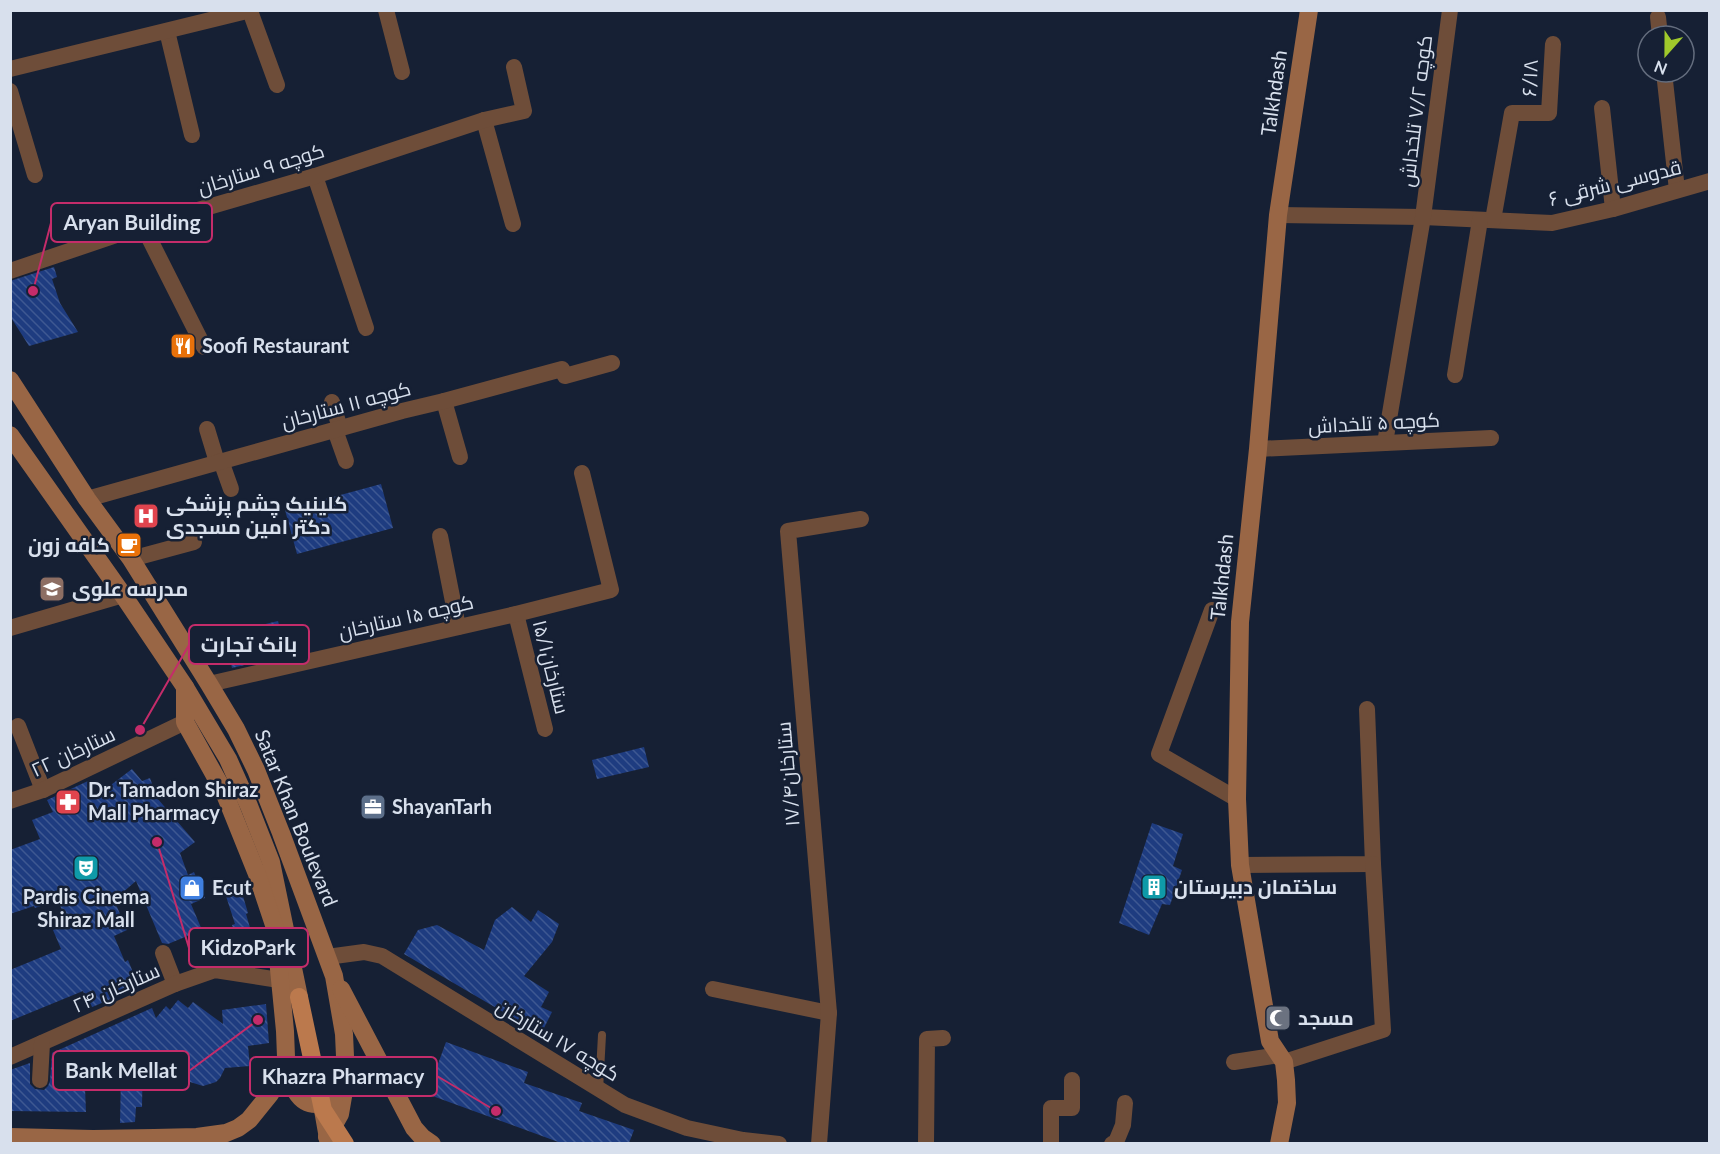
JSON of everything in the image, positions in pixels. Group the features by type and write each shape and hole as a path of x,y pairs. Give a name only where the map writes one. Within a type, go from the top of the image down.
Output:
{"main road":[{"name":"Talkhdash","path":"1279,1143 1287,1103 1282,1059 1270,1041 1240,864 1237,800 1240,622 1258,449 1278,215 1309,10"},
{"name":"Satar Khan Boulevard","path":"10,380 87,499 131,560 236,729 256,770 289,852 334,976"},
{"name":"Satar Khan Boulevard","path":"10,435 185,687 228,759 271,862 323,1110"},
{"path":"10,1137 230,1138 259,1108 281,1076 285,1062 285,1031 275,928 257,874 224,792 185,722 185,687"},
{"path":"323,1143 340,1114 346,1079 344,1034 334,976"},
{"path":"334,976 414,1128 432,1143"},
{"path":"285,1062 295,1090 302,1099 309,1103 325,1104 332,1099 339,1091 344,1070"},
{"path":"323,1110 329,1143"},
{"path":"323,1110 345,1143"}],"street":[{"path":"386,10 402,72"},
{"name":"کوچه ۷/۲ تلخداش","path":"1385,443 1423,217 1450,10"},
{"path":"10,69 250,11 277,85"},
{"path":"1658,17 1659,24"},
{"path":"167,32 192,135"},
{"name":"۶/۱۸","path":"1486,220 1512,113 1549,113 1553,44"},
{"name":"کوچه ۹ ستارخان","path":"10,271 143,226 315,176 484,120 524,111 514,68"},
{"path":"1665,84 1677,190"},
{"path":"10,91 35,175"},
{"path":"1602,108 1613,209"},
{"path":"484,120 513,224"},
{"path":"315,176 366,328"},
{"name":"قدوسی شرقی ۶","path":"1278,215 1423,217 1552,223 1613,209 1710,180"},
{"path":"1455,375 1486,220"},
{"path":"143,226 204,347"},
{"name":"کوچه ۱۱ ستارخان","path":"87,499 562,369 565,376 612,363"},
{"path":"444,401 460,457"},
{"path":"332,402 346,461"},
{"path":"207,429 231,489"},
{"name":"کوچه ۵ تلخداش","path":"1258,449 1491,438"},
{"name":"کوچه ۱۵ ستارخان","path":"210,684 611,590 582,473"},
{"name":"ستارخان۱۷/۴","path":"819,1143 829,1013 788,531 861,519"},
{"path":"440,536 458,627"},
{"path":"131,560 194,542"},
{"path":"10,628 123,595"},
{"path":"1212,610 1159,754 1237,800"},
{"name":"ستارخان۱۵/۱","path":"516,614 545,729"},
{"path":"1234,1062 1282,1059 1383,1030 1367,709"},
{"name":"۲۲ ستارخان","path":"10,801 43,790 185,722"},
{"path":"18,726 43,790"},
{"path":"1240,864 1373,864"},
{"name":"کوچه ۱۷ ستارخان","path":"327,957 364,952 382,956 625,1105 687,1128 743,1140 779,1143"},
{"path":"163,953 175,984"},
{"name":"۲۴ ستارخان","path":"10,1057 175,984 215,970 279,980"},
{"path":"713,989 829,1013"},
{"path":"926,1143 927,1039 943,1038"},
{"path":"40,1080 42,1043"},
{"path":"1051,1143 1051,1108 1072,1108 1072,1080"},
{"path":"1112,1143 1116,1142 1123,1125 1125,1103"}],"lane":[{"path":"599,1090 602,1035"}],"building":[{"path":"54,267 57,277 52,279 60,303 78,332 29,346 10,316 10,281"},
{"path":"381,484 393,528 297,554 285,510"},
{"path":"278,621 287,655 232,668 224,634"},
{"path":"644,747 649,767 597,779 592,760"},
{"path":"132,769 142,781 150,778 157,798 195,842 180,853 188,875 194,872 205,898 191,904 202,930 168,944 162,943 136,881 114,900 127,930 114,936 125,962 128,960 139,987 90,1008 83,991 10,1021 10,970 61,949 53,930 67,924 58,900 10,914 10,850 40,839 32,820 53,812 47,800 88,781 95,797"},
{"name":"ساختمان دبیرستان","path":"1152,823 1183,834 1173,866 1182,870 1170,905 1162,904 1149,935 1119,923"},
{"path":"240,886 259,959 244,963 224,890"},
{"path":"512,907 531,922 538,910 559,924 552,942 524,976 549,992 541,1007 552,1012 541,1034 404,954 418,930 437,925 484,950 495,920"},
{"path":"178,1000 188,1008 193,1002 223,1024 222,1010 266,1004 269,1043 248,1046 250,1066 225,1068 216,1082 203,1086 190,1082 177,1070 173,1076 143,1053 142,1107 136,1107 135,1122 120,1123 121,1074 97,1074 97,1088 85,1088 86,1112 10,1111 10,1070 30,1063 30,1084 35,1089 44,1090 50,1081 52,1053 152,1008 156,1018 166,1006 170,1010"},
{"path":"446,1042 528,1072 524,1083 582,1103 579,1111 634,1130 629,1143 561,1143 427,1094"}],"place":[{"name":"Aryan Building","path":"33,291"},
{"name":"Soofi Restaurant","path":"183,346"},
{"name":"کلینیک چشم پزشکی دکتر امین مسجدی","path":"146,516"},
{"name":"کافه زون","path":"129,545"},
{"name":"مدرسه علوی","path":"52,589"},
{"name":"بانک تجارت","path":"140,730"},
{"name":"Dr. Tamadon Shiraz Mall Pharmacy","path":"68,802"},
{"name":"ShayanTarh","path":"373,807"},
{"name":"KidzoPark","path":"157,842"},
{"name":"Pardis Cinema Shiraz Mall","path":"86,868"},
{"name":"ساختمان دبیرستان","path":"1154,887"},
{"name":"Ecut","path":"192,888"},
{"name":"مسجد","path":"1278,1018"},
{"name":"Bank Mellat","path":"258,1020"},
{"name":"Khazra Pharmacy","path":"496,1111"}]}
